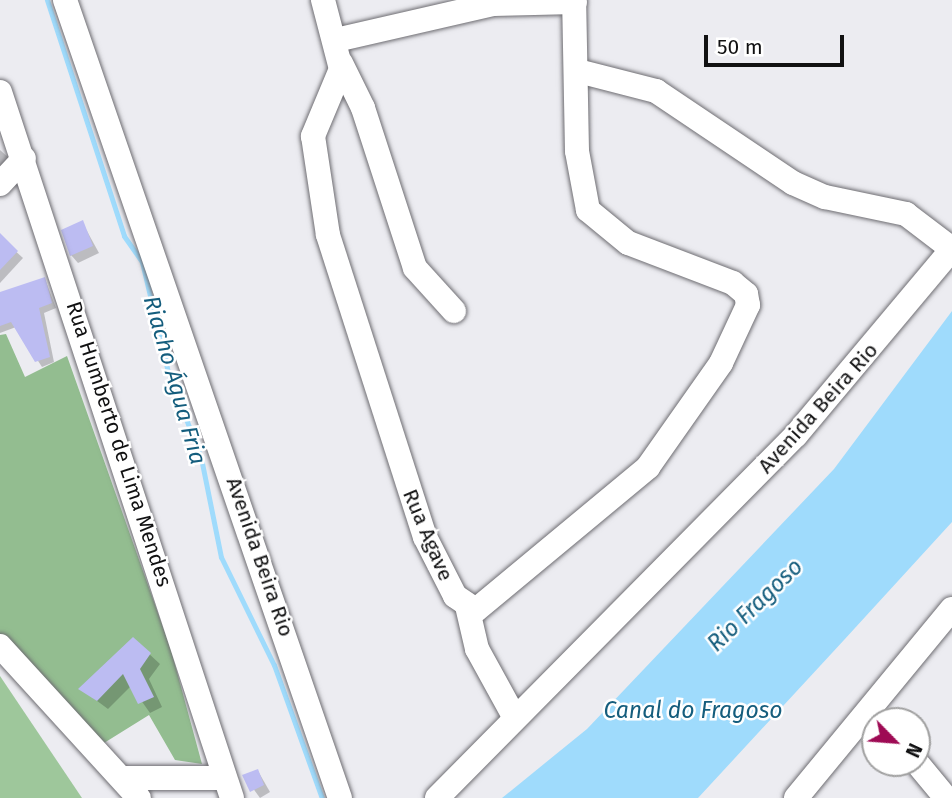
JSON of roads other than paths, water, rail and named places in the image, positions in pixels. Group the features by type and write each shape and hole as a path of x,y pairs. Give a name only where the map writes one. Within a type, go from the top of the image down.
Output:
{"street":[{"name":"Avenida Beira Rio","path":"65,0 340,798"},
{"name":"Rua Agave","path":"323,0 337,49 339,84 312,145 328,235 425,537 467,606 477,649 515,719"},
{"path":"454,311 415,268 363,108 337,49 493,4 575,1 579,179 588,210 628,243 711,273 744,290 746,313 721,363 661,452 491,603 467,606"},
{"path":"578,71 656,91 793,183 825,197 906,214 952,249"},
{"name":"Rua Humberto de Lima Mendes","path":"0,92 24,158 227,788"},
{"path":"0,184 24,158"},
{"name":"Avenida Beira Rio","path":"437,798 796,435 952,249"},
{"path":"881,707 952,608"},
{"path":"0,646 124,778 139,798"},
{"path":"796,798 861,730"},
{"path":"929,777 946,798"},
{"path":"124,778 227,788"}],"water":[{"name":"Canal do Fragoso","path":"952,311 952,522 844,640 698,798 502,798 587,729 834,469"}],"waterway":[{"name":"Riacho Água Fria","path":"47,0 124,236 142,262 168,372 201,458 221,557 274,665 322,798"}],"water label":[{"name":"Rio Fragoso","path":"755,605"}]}
